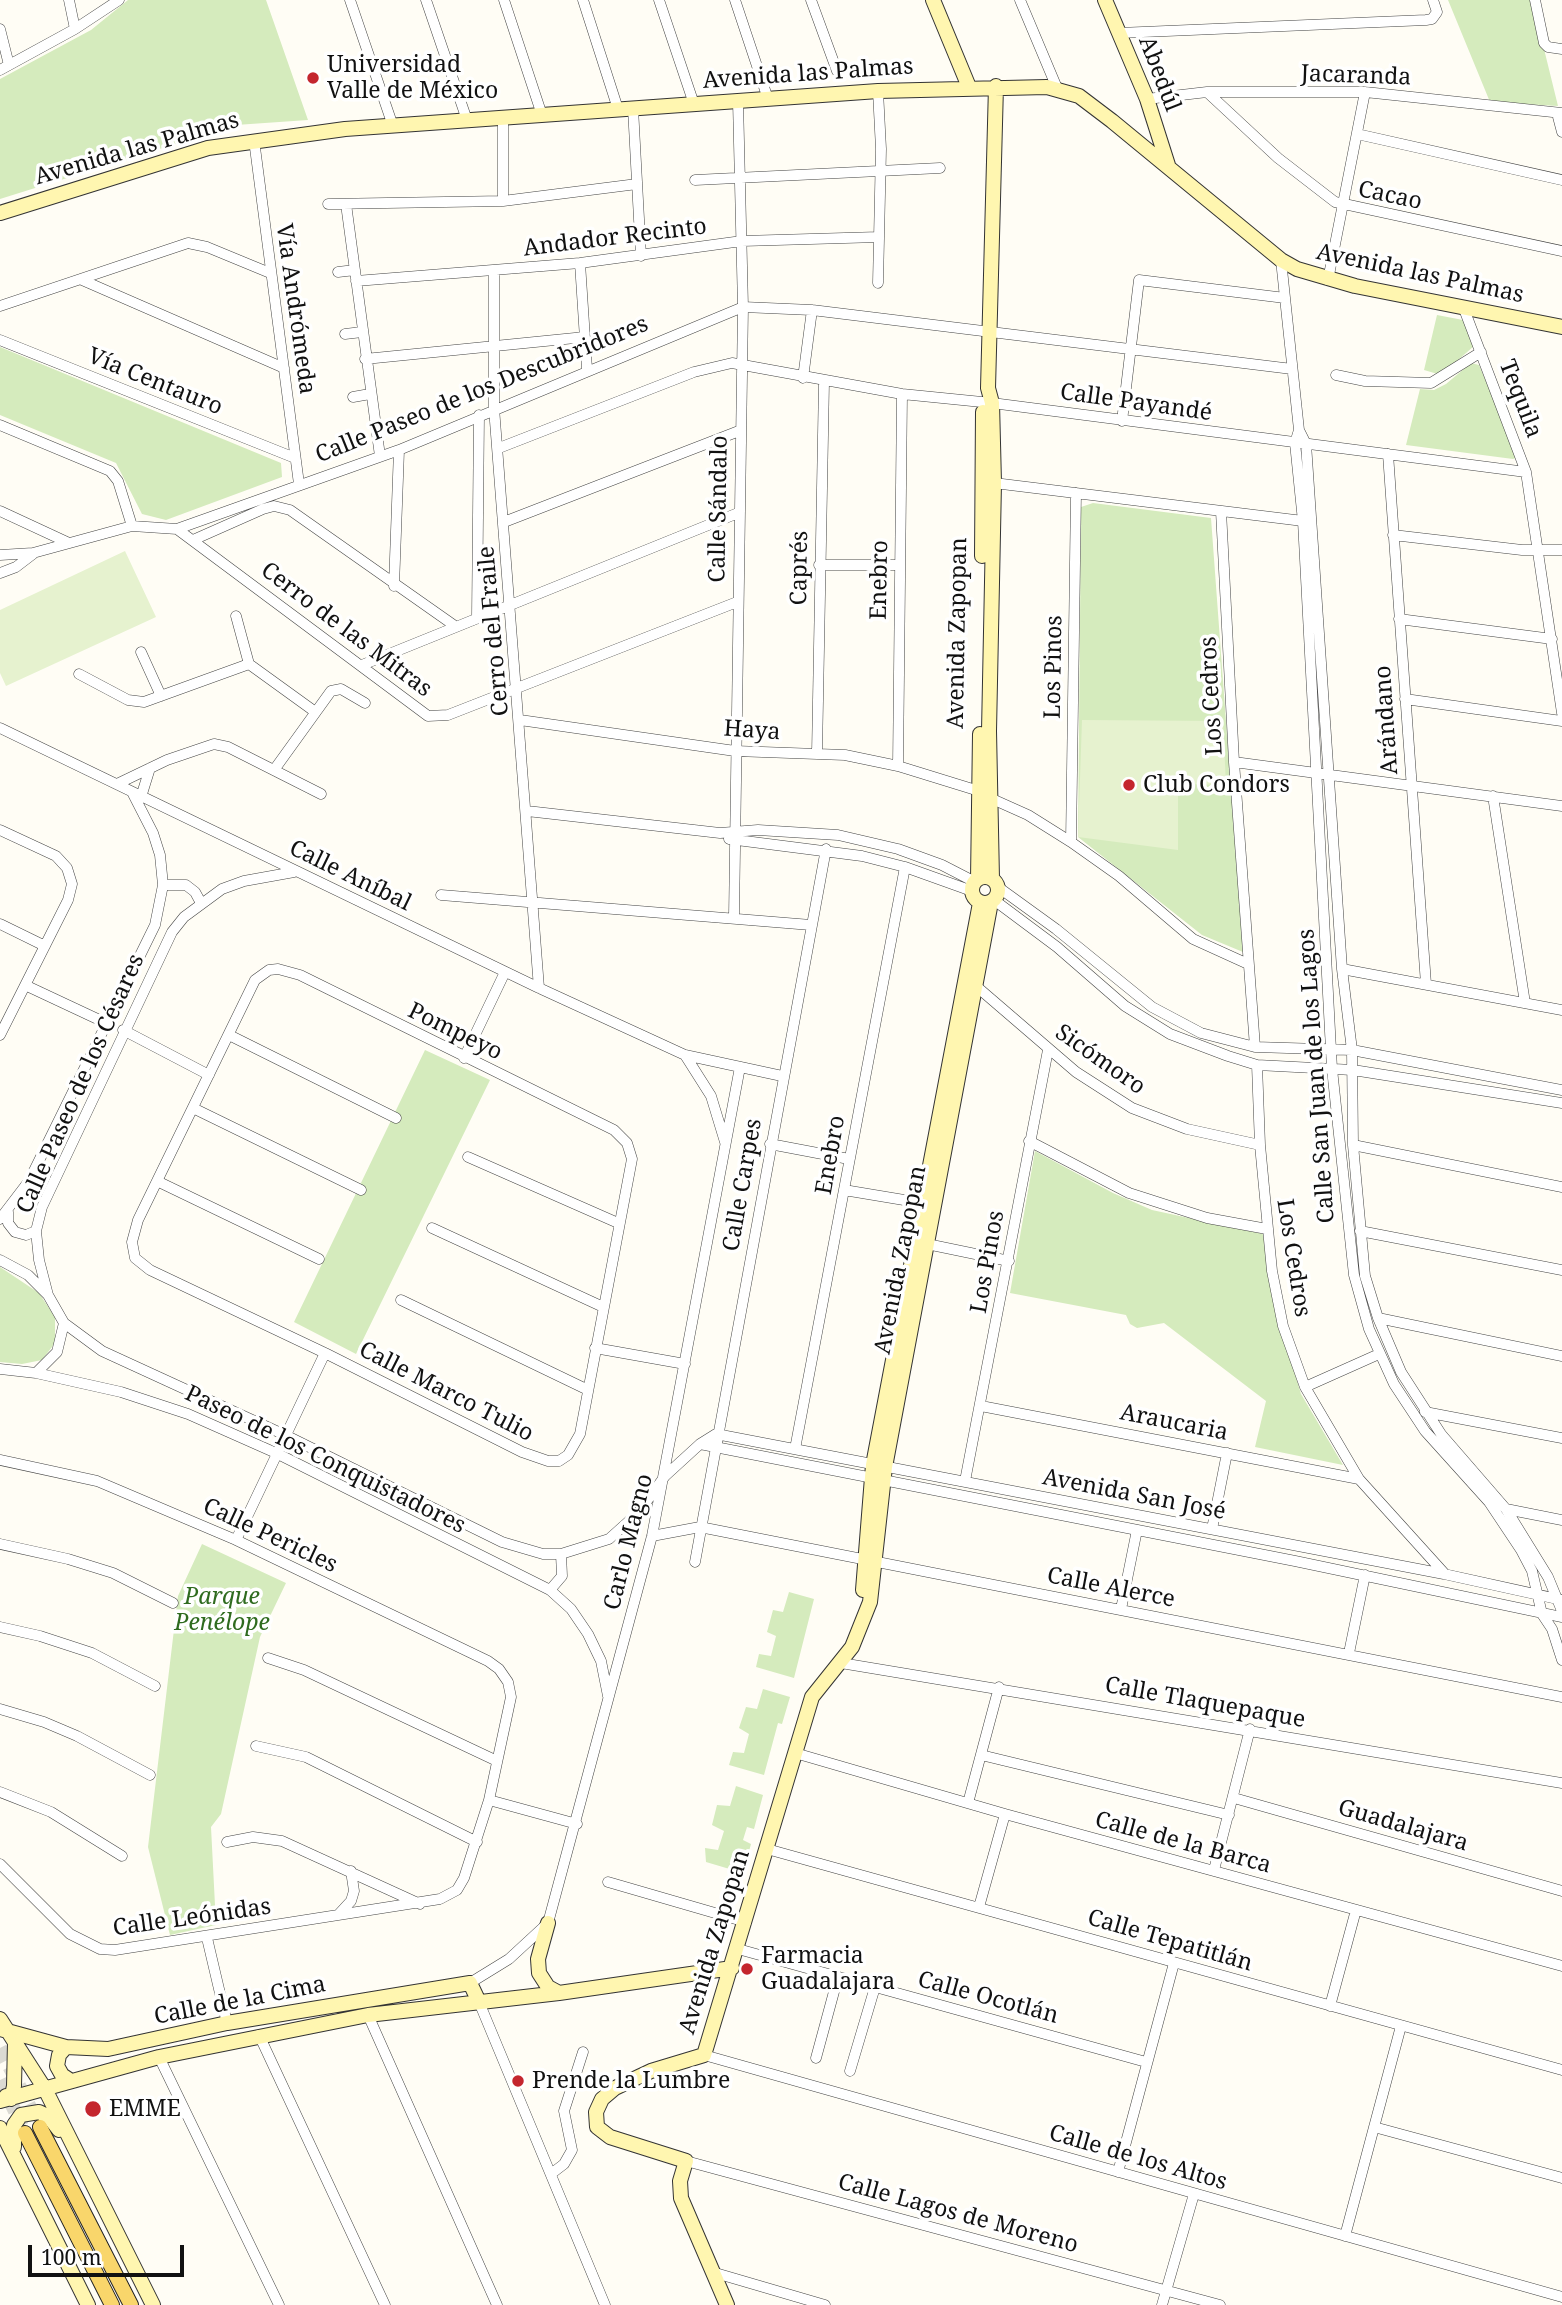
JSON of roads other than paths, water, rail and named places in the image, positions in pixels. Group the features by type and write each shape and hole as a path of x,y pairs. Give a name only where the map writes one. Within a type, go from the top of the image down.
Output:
{"main road":[{"path":"40,2127 131,2305"},
{"path":"25,2133 112,2305"}],"street":[{"path":"69,0 75,29"},
{"path":"0,29 5,68 75,29 119,0"},
{"path":"350,0 393,126"},
{"path":"426,0 467,120"},
{"path":"504,0 542,115"},
{"path":"583,0 618,109"},
{"path":"659,0 694,104"},
{"path":"735,0 768,99"},
{"path":"811,0 836,71"},
{"path":"933,0 969,87"},
{"path":"1020,0 1057,88"},
{"name":"Abedúl","path":"1105,0 1147,99 1168,165"},
{"path":"1119,33 1426,20 1435,16 1433,0"},
{"path":"1535,0 1548,47 1562,49"},
{"name":"Avenida las Palmas","path":"0,213 208,148 254,140 467,120 878,91 996,86 1057,88 1079,96 1168,165 1281,260 1306,273 1464,309 1562,327"},
{"name":"Avenida Zapopan","path":"878,1473 927,1244 976,986 985,890 988,398 996,86"},
{"path":"878,91 878,283"},
{"name":"Jacaranda","path":"1147,99 1207,92 1365,92 1560,113"},
{"name":"Cacao","path":"1207,92 1278,158 1343,205 1562,251"},
{"path":"1328,279 1365,92"},
{"name":"Calle Sándalo","path":"734,917 739,431 743,307 738,101"},
{"path":"634,108 641,256"},
{"path":"1560,113 1562,132"},
{"path":"503,118 503,201"},
{"path":"1357,134 1562,180"},
{"name":"Vía Andrómeda","path":"254,140 299,484"},
{"path":"695,180 940,168"},
{"path":"328,204 503,201 638,184"},
{"path":"346,204 380,456"},
{"name":"Andador Recinto","path":"338,272 355,276 494,271 641,256 741,241 879,237"},
{"path":"0,306 188,243 207,247 270,273"},
{"name":"Calle San Juan de los Lagos","path":"1281,260 1301,444 1322,773 1332,1069 1354,1275 1379,1354 1409,1409 1502,1519 1532,1571 1542,1614 1552,1629 1562,1660"},
{"path":"580,263 587,369"},
{"name":"Cerro del Fraile","path":"494,271 494,408 539,988"},
{"path":"1122,421 1139,279 1285,298"},
{"path":"82,280 284,368"},
{"path":"743,307 812,310 1292,369"},
{"name":"Calle Paseo de los Descubridores","path":"0,555 33,553 131,526 177,529 399,450 587,369 743,307"},
{"name":"Tequila","path":"1464,309 1526,472 1562,713"},
{"path":"803,378 812,310"},
{"path":"345,334 362,332"},
{"path":"365,359 492,344 585,337"},
{"name":"Vía Centauro","path":"0,340 295,458"},
{"path":"1336,375 1365,381 1424,384 1439,381 1481,352"},
{"name":"Calle Payandé","path":"499,449 718,364 741,365 902,394 988,398 1122,421 1526,472"},
{"name":"Caprés","path":"817,754 824,382"},
{"path":"353,397 370,394"},
{"name":"Enebro","path":"898,766 902,394"},
{"name":"Avenida Zapopan","path":"984,795 993,483 988,398"},
{"path":"477,618 479,415"},
{"path":"0,425 110,471 118,481 131,526"},
{"path":"504,522 739,431"},
{"name":"Calle San Juan de los Lagos","path":"1301,444 1303,521 1322,773 1352,1049 1353,1145 1365,1276 1378,1318 1401,1372 1425,1412 1506,1508 1532,1547 1560,1599 1562,1611"},
{"path":"394,586 399,450"},
{"name":"Arándano","path":"1388,454 1426,984"},
{"path":"993,483 1303,521"},
{"name":"Los Pinos","path":"1071,842 1076,493"},
{"path":"193,540 263,509 274,506 290,510 454,626"},
{"path":"0,511 69,543"},
{"name":"Los Cedros","path":"1222,511 1234,762 1255,1047"},
{"path":"362,665 738,513"},
{"name":"Cerro de las Mitras","path":"177,529 428,716 447,715 737,602"},
{"path":"1393,536 1538,551 1562,550"},
{"name":"Calle Paseo de los Descubridores","path":"0,573 16,567 33,553"},
{"path":"819,565 900,565"},
{"path":"236,616 249,664 314,711"},
{"path":"1399,619 1552,639"},
{"path":"141,652 161,696"},
{"path":"79,674 134,701 161,696 249,664"},
{"path":"274,770 314,711 336,688 365,703"},
{"path":"1405,699 1562,721"},
{"name":"Haya","path":"520,720 735,751 817,754 898,766 984,795 1028,815 1119,876 1193,939 1248,964"},
{"name":"Calle Aníbal","path":"0,728 295,872 685,1055 782,1076"},
{"path":"117,784 150,768 214,744 228,747 321,794"},
{"path":"1234,762 1562,806"},
{"path":"136,794 150,768"},
{"name":"Calle Paseo de los Césares","path":"4,1216 29,1181 155,925 163,885 153,833 136,794"},
{"path":"1493,796 1525,1003"},
{"path":"527,811 720,833 735,830 854,838 942,865 1056,929 1152,1007 1201,1033 1255,1047 1352,1049 1562,1090"},
{"path":"0,830 56,856 67,868 71,892 27,986 4,1016 0,1035"},
{"path":"720,833 735,842 826,849 905,867 985,890 1146,1020 1200,1046 1257,1065 1353,1070 1562,1103"},
{"name":"Calle Carpes","path":"695,1562 716,1434 826,849"},
{"name":"Enebro","path":"795,1449 905,867"},
{"name":"Calle Paseo de los Césares","path":"48,1295 39,1260 36,1231 42,1207 123,1030 172,932 201,903 222,889 244,881 295,872"},
{"path":"163,885 186,885 201,903"},
{"name":"Avenida Zapopan","path":"686,2161 610,2137 597,2127 596,2112 601,2099 615,2088 650,2071 704,2055 812,1697 841,1663 862,1627 870,1602 870,1561 878,1473 922,1203 985,890"},
{"path":"442,895 532,900 811,925"},
{"path":"0,924 46,946"},
{"path":"1342,969 1562,1010"},
{"name":"Pompeyo","path":"229,1035 255,980 269,970 288,971 622,1136"},
{"path":"464,1058 505,972"},
{"path":"27,986 106,1023"},
{"name":"Sicómoro","path":"976,986 1048,1050 1102,1091 1132,1108 1187,1129 1259,1145"},
{"path":"123,1030 209,1076"},
{"path":"319,1259 159,1182 229,1035 396,1118"},
{"name":"Los Pinos","path":"965,1482 1048,1050"},
{"path":"685,1055 719,1114 726,1150"},
{"name":"Los Cedros","path":"1257,1065 1259,1145 1266,1229 1276,1298 1305,1387 1359,1479 1444,1574"},
{"name":"Carlo Magno","path":"548,1923 577,1824 652,1536 740,1067"},
{"path":"195,1109 361,1190"},
{"name":"Calle Marco Tulio","path":"159,1182 134,1231 131,1251 138,1262 522,1452 548,1461 559,1461 575,1448 580,1434 601,1306 632,1159 622,1136"},
{"path":"1030,1141 1129,1193 1207,1218 1266,1229"},
{"path":"770,1143 849,1159"},
{"path":"1353,1145 1562,1187"},
{"path":"468,1157 618,1223"},
{"path":"844,1190 922,1203"},
{"path":"4,1216 15,1232 26,1235 36,1231"},
{"path":"432,1228 601,1306"},
{"path":"1360,1231 1562,1270"},
{"path":"927,1244 1009,1261"},
{"name":"Paseo de los Conquistadores","path":"0,1260 28,1275 48,1295 64,1323 102,1351 285,1435 502,1542 543,1553 561,1554 609,1539 638,1513 665,1476"},
{"path":"401,1300 586,1389"},
{"path":"1378,1318 1562,1356"},
{"path":"36,1373 57,1352 64,1323"},
{"path":"595,1348 685,1364"},
{"path":"236,1540 325,1353"},
{"path":"1305,1387 1379,1354"},
{"name":"Paseo de los Conquistadores","path":"0,1369 36,1373 158,1402 276,1453 550,1590 571,1609 589,1634 601,1661 609,1699"},
{"name":"Araucaria","path":"981,1406 1359,1479"},
{"path":"1425,1412 1562,1438"},
{"path":"665,1476 700,1444 716,1434"},
{"name":"Avenida San José","path":"716,1434 795,1449 878,1473 1137,1530 1562,1617"},
{"name":"Avenida San José","path":"700,1444 878,1473 965,1482 1444,1574 1560,1599"},
{"path":"1212,1529 1227,1453"},
{"name":"Calle Pericles","path":"0,1460 97,1481 236,1540 488,1661 499,1669 508,1682"},
{"path":"1506,1508 1562,1520"},
{"name":"Calle Alerce","path":"652,1536 700,1527 1562,1697"},
{"path":"1121,1609 1137,1530"},
{"path":"0,1544 58,1556 113,1573 173,1603"},
{"path":"1295,1561 1297,1546"},
{"path":"550,1590 562,1576 561,1554"},
{"path":"1349,1653 1365,1575"},
{"path":"0,1627 40,1636 92,1653 155,1686"},
{"path":"268,1658 304,1671 497,1761"},
{"name":"Calle Tlaquepaque","path":"841,1663 999,1687 1562,1783"},
{"name":"Calle Leónidas","path":"0,1864 70,1934 100,1949 122,1950 339,1914 421,1904 457,1890 477,1842 511,1710 508,1682"},
{"path":"968,1803 999,1687"},
{"path":"0,1709 44,1722 77,1736 150,1775"},
{"path":"1214,1870 1250,1730"},
{"path":"256,1746 306,1757 477,1842"},
{"name":"Calle de la Barca","path":"795,1753 1005,1814 1562,1966"},
{"path":"981,1755 1229,1815"},
{"path":"0,1792 51,1812 121,1856"},
{"name":"Guadalajara","path":"1234,1798 1562,1891"},
{"path":"489,1800 577,1824"},
{"path":"979,1907 1005,1814"},
{"path":"227,1842 268,1837 351,1871 421,1904"},
{"name":"Calle Tepatitlán","path":"768,1849 1562,2070"},
{"path":"339,1914 351,1901 354,1891 351,1871"},
{"path":"608,1882 746,1922"},
{"path":"1331,2006 1356,1910"},
{"path":"548,1923 509,1959 470,1983 605,2305"},
{"path":"548,1923 538,1959 539,1973 548,1987 559,1993"},
{"path":"207,1938 227,2023"},
{"name":"Calle Ocotlán","path":"738,1949 1146,2062"},
{"path":"1118,2172 1174,1963"},
{"name":"Calle de la Cima","path":"4,2098 45,2090 159,2057 368,2015 559,1993 732,1968"},
{"path":"816,2059 838,1977"},
{"name":"Calle de la Cima","path":"6,2029 66,2047 119,2047 227,2023 470,1983"},
{"path":"850,2071 875,1987"},
{"path":"368,2015 496,2305"},
{"path":"1345,2236 1401,2026"},
{"path":"6,2029 45,2090 153,2305"},
{"path":"4,2098 16,2069 6,2029"},
{"path":"259,2035 385,2305"},
{"path":"66,2047 59,2055 57,2066 62,2075 71,2081"},
{"path":"551,2174 564,2164 572,2150 564,2111 583,2052"},
{"name":"Calle de los Altos","path":"704,2055 1562,2297"},
{"path":"159,2057 279,2305"},
{"path":"25,2179 12,2136 13,2125 21,2115 39,2112 49,2117 81,2160"},
{"path":"1374,2127 1562,2178"},
{"path":"0,2128 88,2305"},
{"path":"686,2161 680,2181 681,2198 727,2305"},
{"name":"Calle Lagos de Moreno","path":"686,2161 1220,2305"},
{"path":"1162,2305 1194,2194"},
{"path":"712,2272 825,2305"}],"tunnel":[{"path":"0,2048 40,2127"},
{"path":"0,2080 22,2126"}],"place":[{"name":"Universidad Valle de México","path":"313,78"},
{"name":"Club Condors","path":"1129,785"},
{"name":"Farmacia Guadalajara","path":"747,1969"},
{"name":"Prende la Lumbre","path":"518,2081"},
{"name":"EMME","path":"93,2109"}],"park label":[{"name":"Parque Penélope","path":"222,1610"}]}
